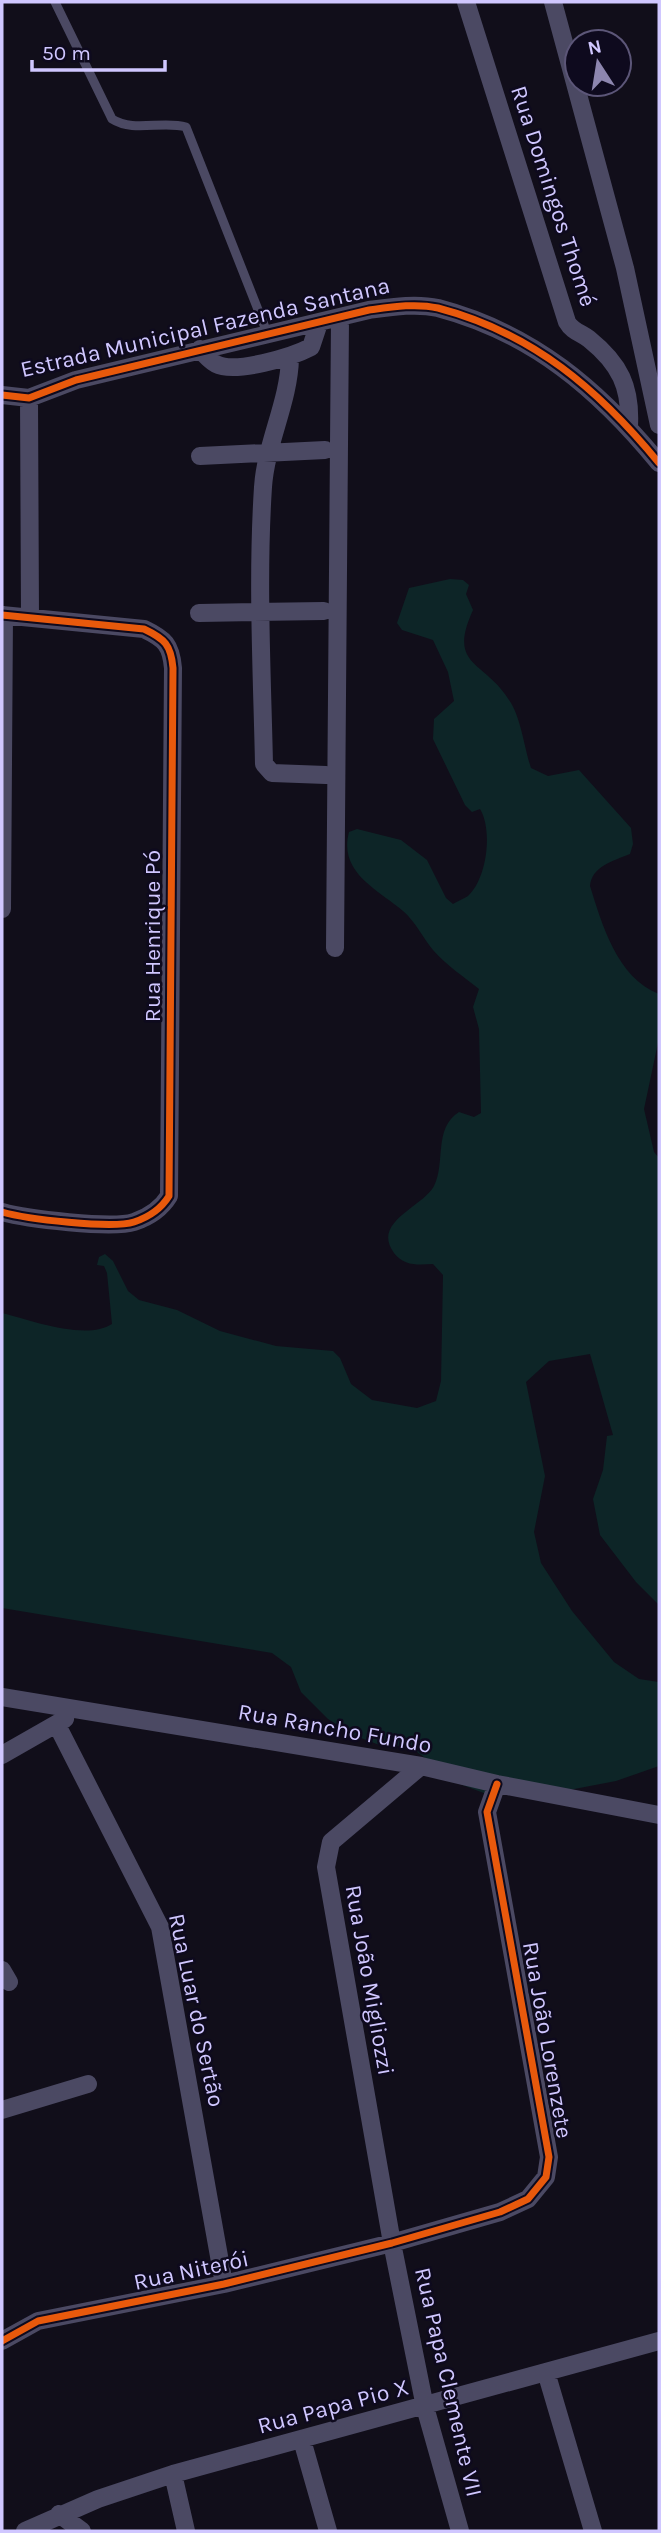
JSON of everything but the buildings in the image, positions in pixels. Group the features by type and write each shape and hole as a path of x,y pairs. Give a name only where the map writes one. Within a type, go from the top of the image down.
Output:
{"street":[{"name":"Rua Domingos Thomé","path":"467,2 567,322 606,355 620,373 630,400 629,426"},
{"path":"553,2 625,268 659,425"},
{"name":"Estrada Municipal Fazenda Santana","path":"2,396 29,398 76,380 369,310 404,306 437,308 495,329 575,375 629,426 659,463"},
{"path":"335,948 340,319"},
{"path":"200,349 215,364 227,367 290,358 311,347 319,323"},
{"path":"290,358 290,374 267,451 261,613 264,764 272,773 326,775"},
{"path":"2,909 3,615 30,617 29,398"},
{"path":"200,456 325,450"},
{"path":"199,613 324,611"},
{"name":"Rua Henrique Pó","path":"2,1212 31,1220 131,1223 163,1206 169,1196 170,1185 171,648 164,638 144,629 30,617"},
{"name":"Rua Rancho Fundo","path":"2,1697 421,1766 497,1784 659,1815"},
{"path":"2,1755 57,1725 78,1710"},
{"name":"Rua Luar do Sertão","path":"57,1725 160,1927 224,2284"},
{"name":"Rua João Migliozzi","path":"392,2243 326,1867 331,1842 421,1766"},
{"name":"Rua João Lorenzete","path":"392,2243 500,2211 528,2199 546,2177 549,2157 487,1812 497,1784"},
{"path":"2,2110 88,2084"},
{"name":"Rua Niterói","path":"2,2341 38,2321 224,2284 392,2243"},
{"name":"Rua Papa Clemente VII","path":"392,2243 425,2407 460,2531"},
{"name":"Rua Papa Pio X","path":"25,2531 59,2514 173,2474 659,2342"},
{"path":"546,2372 593,2531"},
{"path":"302,2440 328,2531"},
{"path":"173,2474 186,2531"},
{"path":"52,2531 59,2514 82,2531"}],"lane":[{"path":"55,2 113,119 123,126 176,124 186,127 268,335"}],"green space":[{"path":"450,579 463,580 469,585 466,594 473,610 466,629 466,653 499,687 513,707 531,768 548,776 579,770 631,828 633,844 630,854 599,869 590,886 606,933 622,963 632,976 659,994 659,1038 644,1109 654,1152 659,1158 659,1605 636,1582 600,1535 593,1499 603,1470 607,1436 613,1435 590,1354 549,1361 526,1382 545,1476 534,1532 541,1563 572,1611 614,1662 639,1679 659,1682 659,1766 616,1781 543,1795 489,1795 460,1784 409,1746 382,1746 353,1735 328,1719 301,1692 291,1667 272,1653 2,1608 2,1313 73,1330 101,1329 112,1324 107,1273 104,1266 97,1265 99,1257 105,1254 113,1261 128,1291 139,1300 177,1310 220,1331 276,1346 333,1351 340,1358 351,1384 372,1400 417,1408 436,1401 441,1381 443,1275 433,1264 411,1264 398,1257 389,1242 389,1232 401,1216 434,1186 443,1137 451,1119 459,1112 474,1117 481,1113 479,1029 473,1007 479,989 438,955 407,915 363,879 349,859 347,846 349,832 357,829 401,840 427,860 446,898 453,904 468,896 480,878 487,841 484,818 480,809 472,812 465,805 433,739 434,719 454,701 448,672 433,640 402,630 397,623 409,588"}],"cycle path":[{"path":"2,395 29,398 76,380 369,310 421,306 438,308 472,319 534,349 588,388 613,411 659,463"},
{"path":"2,615 144,629 166,644 173,668 169,1196 150,1215 123,1224 69,1222 2,1212"},
{"path":"2,2341 38,2321 224,2284 392,2243 500,2212 528,2199 546,2177 549,2157 487,1812 497,1784"}]}
